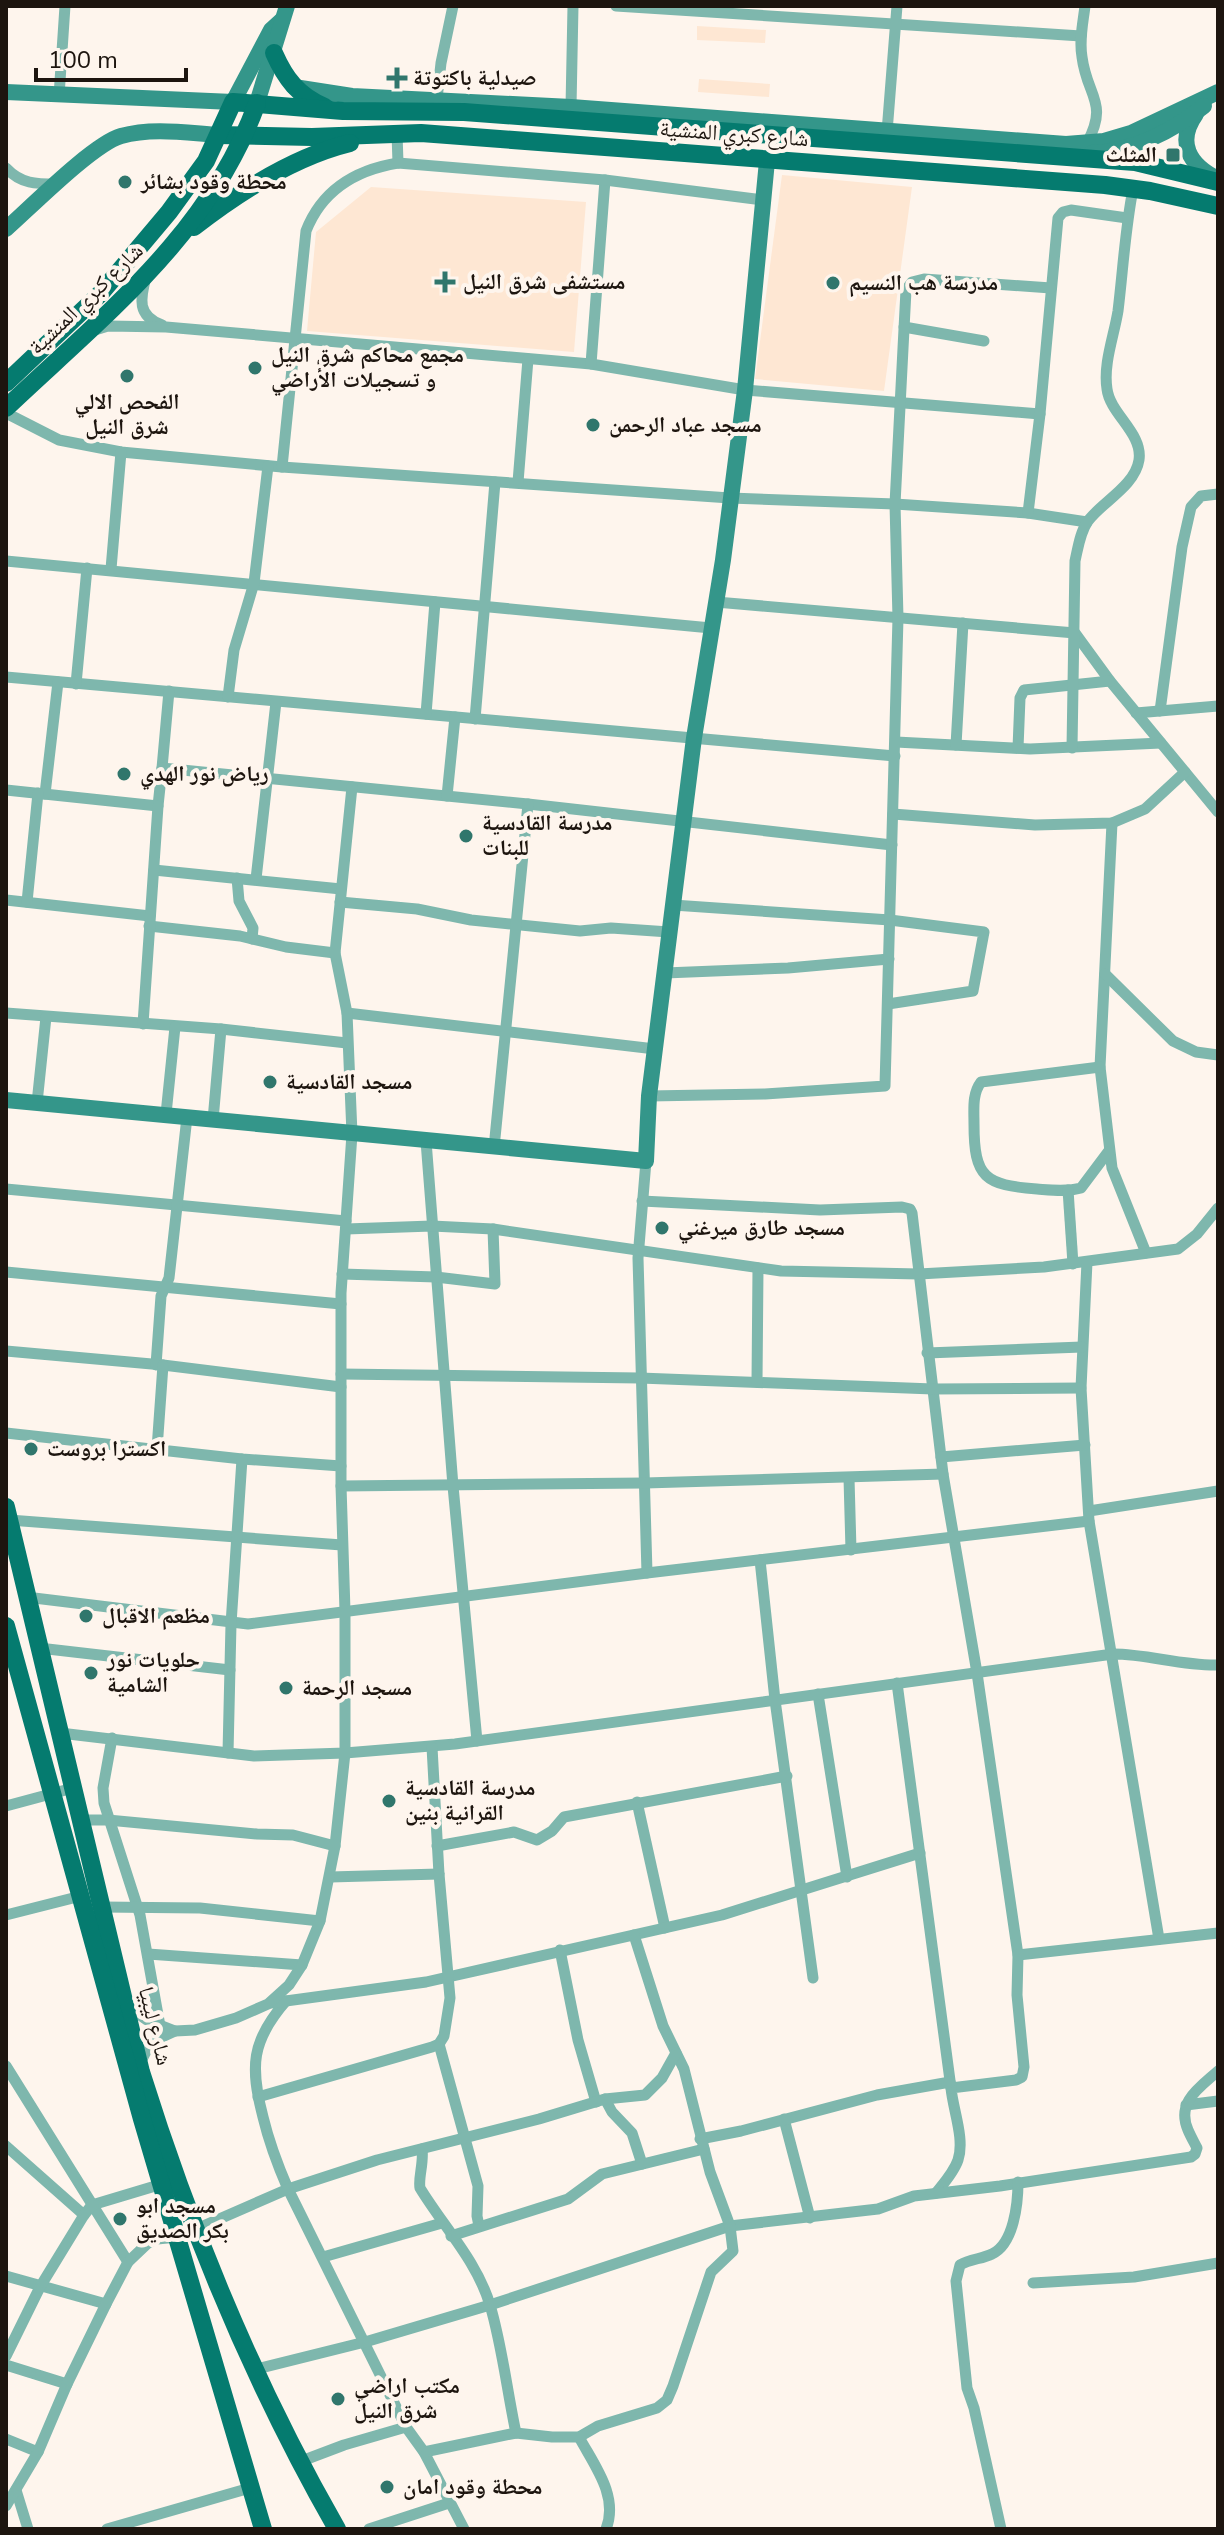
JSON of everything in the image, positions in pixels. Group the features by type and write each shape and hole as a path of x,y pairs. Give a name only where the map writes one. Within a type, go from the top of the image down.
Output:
{"main road":[{"path":"274,53 282,71 309,101 343,111"},
{"name":"شارع كبري المنشية","path":"6,383 100,294 156,228 198,175 233,102 343,111 464,112 1135,162 1218,180"},
{"name":"شارع كبري المنشية","path":"6,411 146,276 185,233 245,137 257,103"},
{"path":"185,233 252,187 319,152 390,134"},
{"name":"شارع كبري المنشية","path":"219,135 457,135 1038,180 1133,189 1218,206"},
{"name":"شارع ليبيا","path":"7,1513 139,2065 164,2145 263,2529"},
{"name":"شارع ليبيا","path":"6,1626 162,2184 299,2462 337,2529"}],"street":[{"path":"59,96 65,6"},
{"path":"437,99 453,6"},
{"path":"571,107 573,6"},
{"path":"616,6 735,10 895,25 1081,36"},
{"path":"887,132 897,6"},
{"path":"1085,6 1081,36 1084,67 1097,107 1098,121 1087,143"},
{"path":"257,103 285,13"},
{"path":"233,102 271,30 285,13"},
{"path":"294,87 352,96 571,107 1042,143 1087,143 1131,133 1218,93"},
{"name":"شارع كبري المنشية","path":"6,92 233,102"},
{"path":"1035,155 1120,150 1155,136 1199,110 1218,93"},
{"path":"1199,110 1188,125 1185,142 1193,160 1218,180"},
{"path":"6,229 116,137 165,132 219,135"},
{"path":"390,134 398,163"},
{"path":"647,1573 638,1248 649,1096 694,738 745,390 767,161"},
{"path":"282,467 306,231 314,210 350,178 383,165 398,163 605,180 763,200"},
{"path":"6,168 21,181 57,184"},
{"path":"591,364 605,180"},
{"path":"1072,748 1075,561 1079,542 1087,522 1134,473 1139,459 1136,443 1112,405 1106,374 1133,189"},
{"path":"1028,513 1058,218 1063,212 1071,210 1127,218"},
{"path":"146,276 141,301 143,313 166,327"},
{"path":"649,1096 765,1094 881,1087 887,1082 898,618 895,504 906,290 912,282 924,279 1051,288"},
{"path":"86,332 108,326 166,327 591,364 745,390 1040,414"},
{"path":"904,327 984,341"},
{"path":"518,482 528,359"},
{"path":"6,411 59,440 121,452 268,466 730,498 1028,513 1087,522"},
{"path":"111,569 121,452"},
{"path":"228,697 234,650 254,583 268,466"},
{"path":"475,719 495,482"},
{"path":"1160,711 1175,591 1191,507 1201,496 1218,494"},
{"path":"6,561 711,628"},
{"path":"76,684 87,568"},
{"path":"426,714 435,602"},
{"path":"716,602 1075,633 1110,681 1218,812"},
{"path":"956,745 963,623"},
{"path":"6,677 895,756"},
{"path":"1018,748 1020,698 1024,690 1110,681"},
{"path":"27,902 58,682"},
{"path":"143,1024 169,691"},
{"path":"256,879 276,702"},
{"path":"1136,713 1218,706"},
{"path":"447,796 455,717"},
{"path":"896,742 1018,748 1161,743"},
{"path":"162,768 528,804 892,845"},
{"path":"893,814 1040,826 1112,823 1145,809 1185,772"},
{"path":"268,2004 289,1985 302,1965 320,1921 335,1846 345,1753 341,1304 352,1134 347,1013 335,953 352,787"},
{"path":"6,790 158,806"},
{"path":"494,1148 528,804"},
{"path":"1112,823 1100,1067 1108,1152 1146,1253"},
{"path":"154,870 341,889"},
{"path":"237,878 239,901 253,928 252,939"},
{"path":"6,900 335,953"},
{"path":"340,902 580,931 611,928 669,932"},
{"path":"673,905 890,920 966,928 982,931 985,935 973,991 888,1004"},
{"path":"665,973 788,968 889,959"},
{"path":"1105,974 1173,1041 1196,1052 1218,1055"},
{"path":"6,1013 221,1029 347,1043"},
{"path":"347,1013 655,1049"},
{"path":"37,1103 46,1017"},
{"path":"166,1114 175,1027"},
{"path":"213,1120 221,1029"},
{"path":"1100,1067 981,1082 976,1091 974,1143 976,1157 987,1176 1000,1186 1081,1188 1108,1152"},
{"path":"6,1100 646,1161"},
{"path":"157,1449 161,1296 169,1278 187,1117"},
{"path":"426,1141 462,1596 477,1741"},
{"path":"6,1189 346,1225 493,1229 758,1268 826,1273 919,1274 1012,1270 1178,1249 1197,1234 1218,1208"},
{"path":"1068,1190 1073,1264"},
{"path":"451,2236 556,2204 602,2174 784,2119 877,2095 1016,2080 1022,2077 1024,2067 1017,1995 1018,1955 977,1673 943,1474 910,1209 820,1210 642,1201"},
{"path":"342,1274 436,1277 495,1284 493,1229"},
{"path":"1087,1262 1081,1388 1089,1516 1159,1939"},
{"path":"757,1382 758,1268"},
{"path":"6,1272 341,1304"},
{"path":"927,1353 1082,1347"},
{"path":"6,1351 159,1365 341,1387"},
{"path":"341,1374 640,1378 933,1389 1081,1388"},
{"path":"6,1433 242,1459 341,1466"},
{"path":"941,1457 1085,1445"},
{"path":"228,1753 231,1624 242,1459"},
{"path":"341,1486 645,1483 943,1474"},
{"path":"849,1478 851,1550"},
{"path":"26,1597 248,1624 954,1537 1089,1516 1218,1491"},
{"path":"7,1513 237,1538 342,1545"},
{"path":"760,1560 775,1700 813,1978"},
{"path":"39,1648 230,1670"},
{"path":"60,1733 254,1756 345,1753 432,1747 1113,1654 1218,1665"},
{"path":"897,1683 960,2141 957,2164 936,2193"},
{"path":"818,1694 847,1877"},
{"path":"112,1738 103,1793 108,1820 137,1905 160,2026"},
{"path":"258,2097 439,2044 444,2036 449,2015 448,1978 432,1747"},
{"path":"437,1846 514,1832 537,1840 552,1831 564,1817 787,1776"},
{"path":"6,1806 73,1788"},
{"path":"637,1802 665,1928"},
{"path":"80,1820 293,1835 335,1846"},
{"path":"124,2004 160,2026 175,2031 195,2030 217,2025 268,2004 375,1991 448,1978 722,1915 920,1853"},
{"path":"330,1877 439,1874"},
{"path":"6,1915 81,1896"},
{"path":"101,1907 200,1908 320,1921"},
{"path":"1018,1955 1218,1933"},
{"path":"424,2452 516,2433 579,2437 598,2426 657,2408 667,2400 711,2272 733,2251 730,2226 702,2144 684,2069 663,2026 634,1935"},
{"path":"560,1950 578,2040 600,2100 632,2133 642,2164"},
{"path":"148,1954 302,1965"},
{"path":"286,2001 268,2024 257,2048 254,2076 271,2146 288,2189 406,2427 424,2452 464,2529"},
{"path":"139,2065 151,2042 175,2031"},
{"path":"439,2044 478,2186 479,2226"},
{"path":"6,2506 38,2452 67,2384 128,2262 151,2241 186,2233 288,2189 364,2164 600,2100 645,2095 662,2078 676,2053"},
{"path":"6,2066 88,2210 128,2262"},
{"path":"253,2370 365,2342 490,2305 730,2226 878,2209 907,2198 936,2193 1191,2157 1197,2148 1187,2129 1186,2105 1193,2091 1218,2071"},
{"path":"1186,2105 1218,2101"},
{"path":"784,2119 810,2218"},
{"path":"6,2146 88,2210"},
{"path":"422,2149 424,2164 419,2184 473,2268 490,2305 516,2433"},
{"path":"1001,2529 965,2378 956,2281 960,2265 996,2253 1001,2248 1016,2217 1018,2182"},
{"path":"6,2356 40,2287 88,2210 162,2184"},
{"path":"323,2257 442,2223"},
{"path":"1033,2283 1134,2277 1218,2263"},
{"path":"6,2276 106,2304"},
{"path":"6,2365 67,2384"},
{"path":"299,2462 406,2427"},
{"path":"579,2437 605,2484 611,2504 606,2529"},
{"path":"6,2439 38,2452"},
{"path":"107,2529 250,2488"},
{"path":"16,2490 28,2529"},
{"path":"369,2529 449,2503"}],"shaded area":[{"path":"697,26 766,30 765,43 697,40"},
{"path":"699,79 770,84 769,97 698,92"},
{"name":"مدرسة هب النسيم","path":"782,175 912,187 884,391 755,379"},
{"name":"مستشفى شرق النيل","path":"371,187 586,202 574,352 307,331 316,232"}],"place":[{"name":"صيدلية باكتوتة","path":"397,78"},
{"name":"المثلث","path":"1173,155"},
{"name":"محطة وقود بشائر","path":"125,182"},
{"name":"مستشفى شرق النيل","path":"445,282"},
{"name":"مدرسة هب النسيم","path":"833,283"},
{"name":"مجمع محاكم شرق النيل و تسجيلات الأراضي","path":"255,368"},
{"name":"الفحص الالي شرق النيل","path":"127,376"},
{"name":"مسجد عباد الرحمن","path":"593,425"},
{"name":"رياض نور الهدي","path":"124,774"},
{"name":"مدرسة القادسية للبنات","path":"466,836"},
{"name":"مسجد القادسية","path":"270,1082"},
{"name":"مسجد طارق ميرغني","path":"662,1228"},
{"name":"اكسترا بروست","path":"31,1449"},
{"name":"مظعم الاقبال","path":"86,1616"},
{"name":"حلويات نور الشامية","path":"91,1673"},
{"name":"مسجد الرحمة","path":"286,1688"},
{"name":"مدرسة القادسية القرانية بنين","path":"389,1801"},
{"name":"مسجد ابو بكر الصديق","path":"120,2219"},
{"name":"مكتب اراضي شرق النيل","path":"338,2399"},
{"name":"محطة وقود امان","path":"387,2487"}]}
